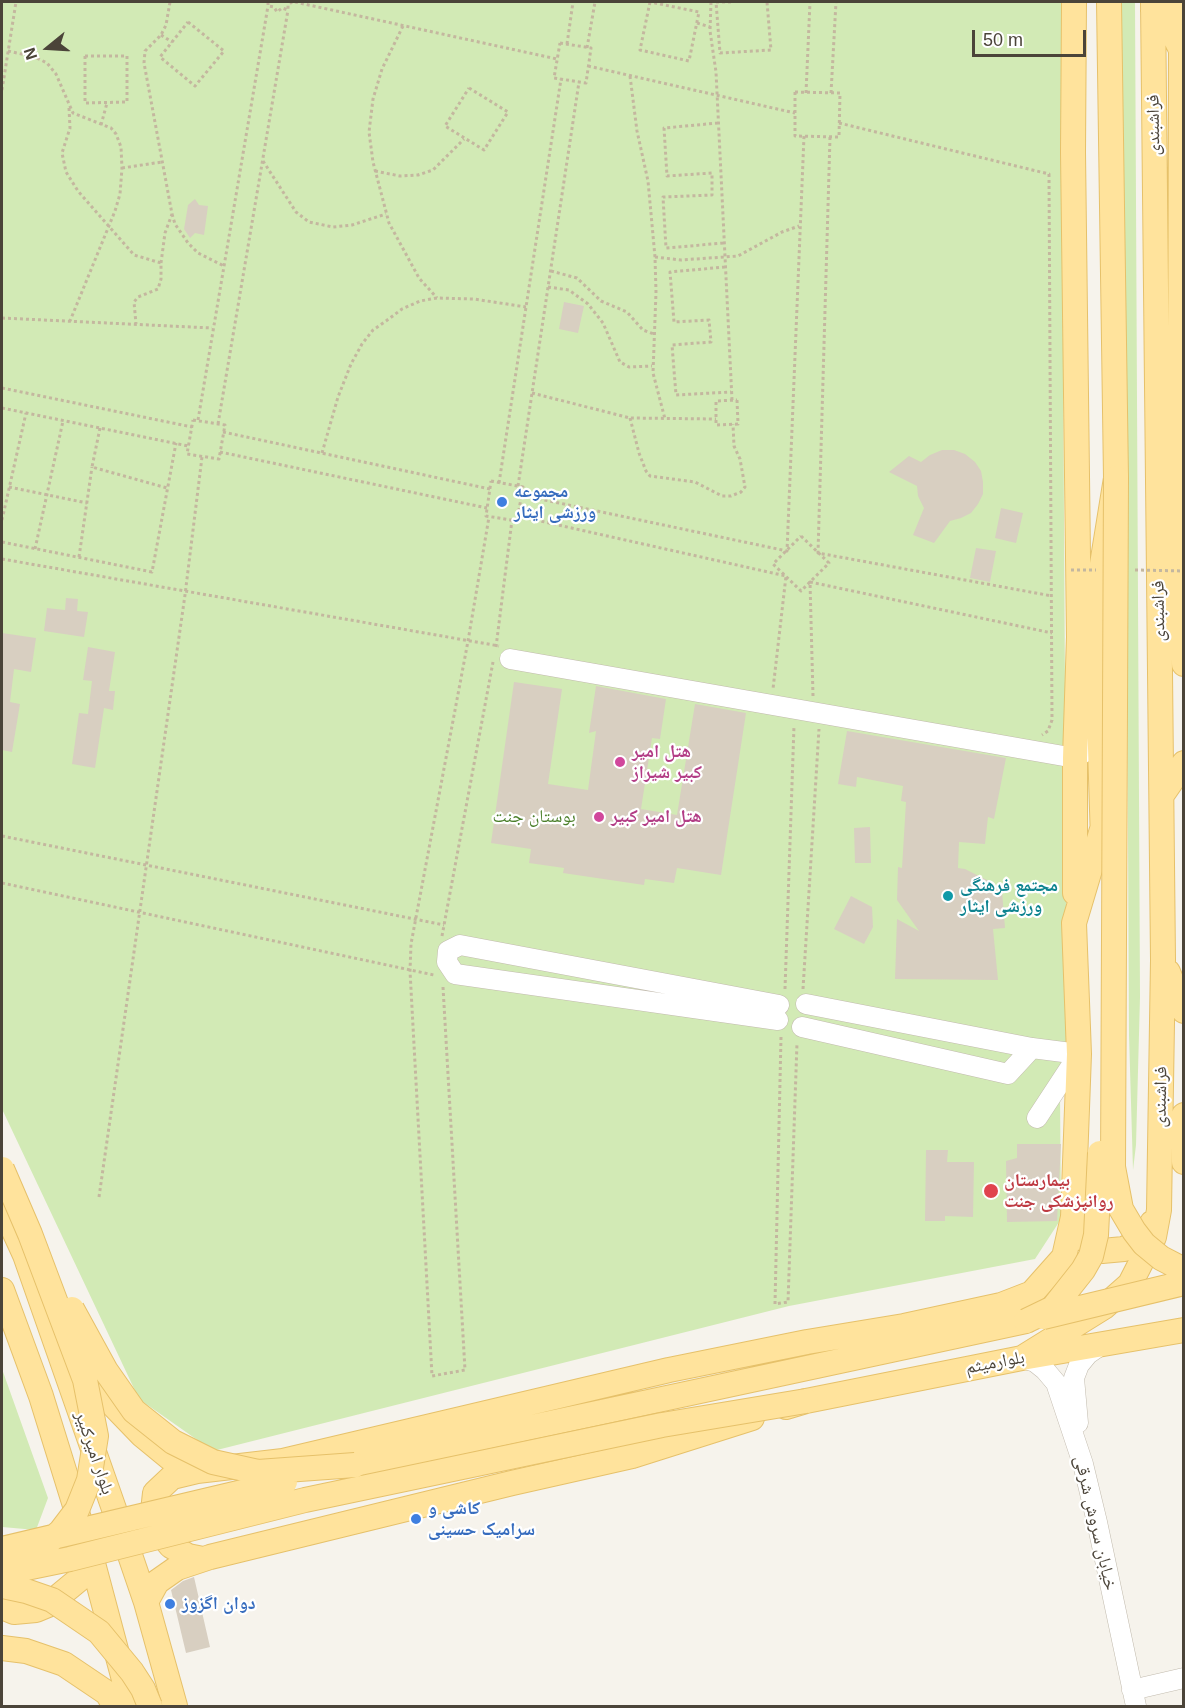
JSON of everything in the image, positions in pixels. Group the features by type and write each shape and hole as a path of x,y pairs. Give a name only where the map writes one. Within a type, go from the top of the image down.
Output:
{"main road":[{"path":"203,1559 188,1556 171,1546 157,1529 153,1511 155,1492 172,1477 197,1471 283,1461 669,1370 807,1342 904,1326 1001,1305 1032,1293 1064,1257 1073,1217 1079,1054 1074,923 1075,758 1079,637 1073,152 1074,2"},
{"path":"1109,2 1116,478 1113,1167 1122,1209 1134,1231 1144,1244 1161,1258 1184,1270"},
{"path":"1153,6 1184,12"},
{"name":"فراشبندی","path":"1153,6 1172,31 1181,50 1184,664"},
{"name":"فراشبندی","path":"1022,1358 1104,1307 1130,1284 1154,1237 1160,1210 1163,960 1153,6"},
{"path":"1026,1321 1053,1308 1066,1293 1091,1256 1096,1235 1100,1164 1103,826 1097,654 1100,577 1116,478"},
{"path":"1162,795 1184,763"},
{"path":"1074,923 1103,826"},
{"path":"1163,960 1184,1011"},
{"path":"1184,1115 1184,1162"},
{"path":"2,1169 27,1244 86,1380 96,1436 89,1480 77,1510 61,1531 39,1550 2,1569"},
{"name":"بلوار امیرکبیر","path":"2,1204 27,1244 146,1602 175,1707"},
{"path":"1073,1217 1084,1239 1102,1251 1124,1249 1144,1238 1160,1210"},
{"path":"27,1244 106,1371 134,1411 173,1442 213,1462 258,1472 354,1465"},
{"path":"27,1244 94,1379 115,1407 142,1435 170,1458 197,1471"},
{"path":"2,1550 354,1465 1026,1321 1184,1283"},
{"name":"بلوار امیرکبیر","path":"2,1290 41,1396 94,1567 131,1707"},
{"name":"بلوارمیثم","path":"806,1401 1022,1358 1184,1330"},
{"path":"146,1602 157,1582 177,1568 203,1559 632,1456 806,1401"},
{"path":"2,1573 70,1559 305,1500 662,1425 806,1401"},
{"path":"2,1607 14,1612 36,1610 48,1605 94,1567"},
{"path":"2,1586 52,1600 99,1632 132,1672 143,1689 150,1707"},
{"path":"2,1648 26,1651 64,1664 107,1693 115,1707"}],"street":[{"path":"509,654 1075,758 1099,743"},
{"path":"1032,1048 1008,1074 791,1014 460,945 448,951 447,962 455,974 791,1014 1079,1054 1037,1118"},
{"path":"1083,1464 1074,1378 1079,1365 1088,1354 1101,1345"},
{"name":"خیابان سروش شرقی","path":"1022,1358 1035,1362 1056,1383 1083,1464 1134,1698"},
{"path":"1134,1698 1184,1678"}],"path":[{"path":"2,90 16,2"},
{"path":"170,2 166,25 161,35 145,51 144,63 172,214 188,243 198,253 224,266"},
{"path":"218,424 288,5 294,2 557,59"},
{"path":"567,44 573,2"},
{"path":"587,48 595,2"},
{"path":"650,2 699,12 689,61 640,50 650,2"},
{"path":"711,2 710,27 716,72 732,400"},
{"path":"730,2 716,2 720,53 771,50 767,2"},
{"path":"806,93 810,2"},
{"path":"831,93 836,2"},
{"path":"198,420 268,4 277,12 282,8 288,10"},
{"path":"188,22 224,51 195,86 160,57 172,42 188,22"},
{"path":"697,23 710,27"},
{"path":"403,26 382,69 373,99 369,132 375,171 386,214 406,257 419,278 437,298"},
{"path":"161,35 172,42"},
{"path":"560,43 567,44 591,48 586,83 554,78 560,43"},
{"path":"8,51 35,57 46,63 56,74 68,106 71,123 62,153 66,172 78,191 134,255 161,263"},
{"path":"85,56 127,56 127,102 107,102 85,103 85,56"},
{"path":"2,60 7,57"},
{"path":"588,66 795,113"},
{"path":"630,76 637,131 648,181 655,257 656,292 652,374 665,419"},
{"path":"499,483 561,79"},
{"path":"518,486 579,82"},
{"path":"470,88 508,112 484,150 464,138 446,126 470,88"},
{"path":"795,92 831,93 840,93 839,137 795,136 795,92"},
{"path":"102,125 107,102"},
{"path":"68,106 73,112 111,128 121,147 122,168 120,194 70,321"},
{"path":"718,123 664,128 667,176 712,173 712,195 663,197 666,248 724,243"},
{"path":"839,123 1049,174 1052,720 1047,730 1034,740"},
{"path":"787,551 804,136"},
{"path":"818,553 830,137"},
{"path":"375,171 400,176 418,175 433,170 464,138"},
{"path":"262,159 296,212 309,222 333,227 352,225 386,214"},
{"path":"122,168 162,162"},
{"path":"136,324 134,302 138,297 158,289 165,233 172,214"},
{"path":"655,257 681,260 738,256 800,225"},
{"path":"725,267 670,272 674,322 709,320 711,342 672,345 676,395 731,392"},
{"path":"551,271 577,278 601,301 627,312 643,330 654,334"},
{"path":"548,287 568,290 588,304 606,329 620,362 629,368 652,366"},
{"path":"322,453 338,398 351,364 362,344 374,330 402,309 420,301 437,298 474,299 526,307"},
{"path":"2,318 213,328"},
{"path":"2,388 192,427"},
{"path":"532,393 630,418 716,419"},
{"path":"732,400 737,400 738,424 716,425 716,401 732,400"},
{"path":"2,408 188,446"},
{"path":"2,520 26,413"},
{"path":"630,418 639,453 650,476 694,482 722,496 731,496 741,492 745,487 740,459 734,446 733,424"},
{"path":"193,420 198,420 225,424 219,459 187,454 193,420"},
{"path":"35,549 63,421"},
{"path":"79,558 100,428"},
{"path":"223,432 490,489"},
{"path":"2,542 152,573 176,443"},
{"path":"220,452 487,508"},
{"path":"99,1197 139,913 148,866 202,456"},
{"path":"92,467 167,488"},
{"path":"491,481 499,483 523,487 517,521 486,516 491,481"},
{"path":"9,487 87,503"},
{"path":"521,495 787,551"},
{"path":"518,516 786,576"},
{"path":"801,536 818,553 829,563 801,591 773,564 801,536"},
{"path":"818,553 1052,597"},
{"path":"2,559 186,591 509,654"},
{"path":"773,694 786,576"},
{"path":"810,582 1052,633"},
{"path":"810,582 813,701"},
{"path":"794,721 791,1014 788,1302 775,1304 791,1014 819,724"},
{"path":"2,836 444,925"},
{"path":"2,883 442,976"}],"green space":[{"name":"بوستان جنت","path":"2,2 1061,2 1067,1036 1060,1094 1061,1219 1035,1259 789,1306 213,1451 139,1399 2,1109"},
{"path":"1120,2 1135,2 1140,997 1136,1145 1133,1170 1129,1035 1126,436"},
{"path":"2,1369 48,1498 36,1530 2,1527"}],"building":[{"path":"195,199 199,205 208,206 204,235 195,233 190,238 184,229 188,205"},
{"path":"564,302 584,306 578,333 559,329"},
{"path":"942,450 954,450 965,454 975,462 981,471 983,494 971,513 950,521 934,543 913,535 924,508 918,496 917,486 889,472 909,456 921,462"},
{"path":"1001,508 1023,513 1016,543 995,538"},
{"path":"976,548 996,551 990,582 970,578"},
{"path":"66,598 78,599 77,611 88,612 84,637 44,631 47,608 65,610"},
{"path":"2,633 36,638 31,672 14,669 10,702 20,704 12,752 2,750"},
{"path":"88,647 115,652 109,691 115,691 113,710 104,708 95,768 72,764 79,713 88,714 92,681 83,680"},
{"name":"هتل امیر کبیر شیراز","path":"514,682 562,689 548,784 588,790 596,731 589,733 596,686 666,699 660,739 652,738 641,809 677,815 695,704 746,713 721,875 677,868 674,883 645,879 644,885 563,873 564,868 529,863 531,849 491,843"},
{"name":"مجتمع فرهنگی ورزشی ایثار","path":"847,731 1006,758 994,819 988,817 985,844 959,842 958,868 965,869 993,883 1002,891 1005,928 993,929 998,980 895,979 897,919 919,931 897,900 898,867 902,868 906,802 901,801 903,786 857,777 856,787 838,784"},
{"path":"870,827 871,863 855,863 854,828"},
{"path":"851,896 872,907 873,927 864,944 834,929"},
{"path":"1017,1144 1061,1144 1057,1221 1007,1222 1006,1161 1017,1158"},
{"path":"926,1150 948,1150 947,1162 974,1162 973,1217 945,1216 945,1221 925,1221"},
{"path":"194,1577 210,1647 186,1653 171,1590 183,1581"}],"place":[{"name":"مجموعه ورزشی ایثار","path":"502,502"},
{"name":"هتل امیر کبیر شیراز","path":"620,762"},
{"name":"هتل امیر کبیر","path":"599,817"},
{"name":"مجتمع فرهنگی ورزشی ایثار","path":"948,896"},
{"name":"بیمارستان روانپزشکی جنت","path":"991,1191"},
{"name":"کاشی و سرامیک حسینی","path":"416,1519"},
{"name":"دوان اگزوز","path":"170,1604"}]}
